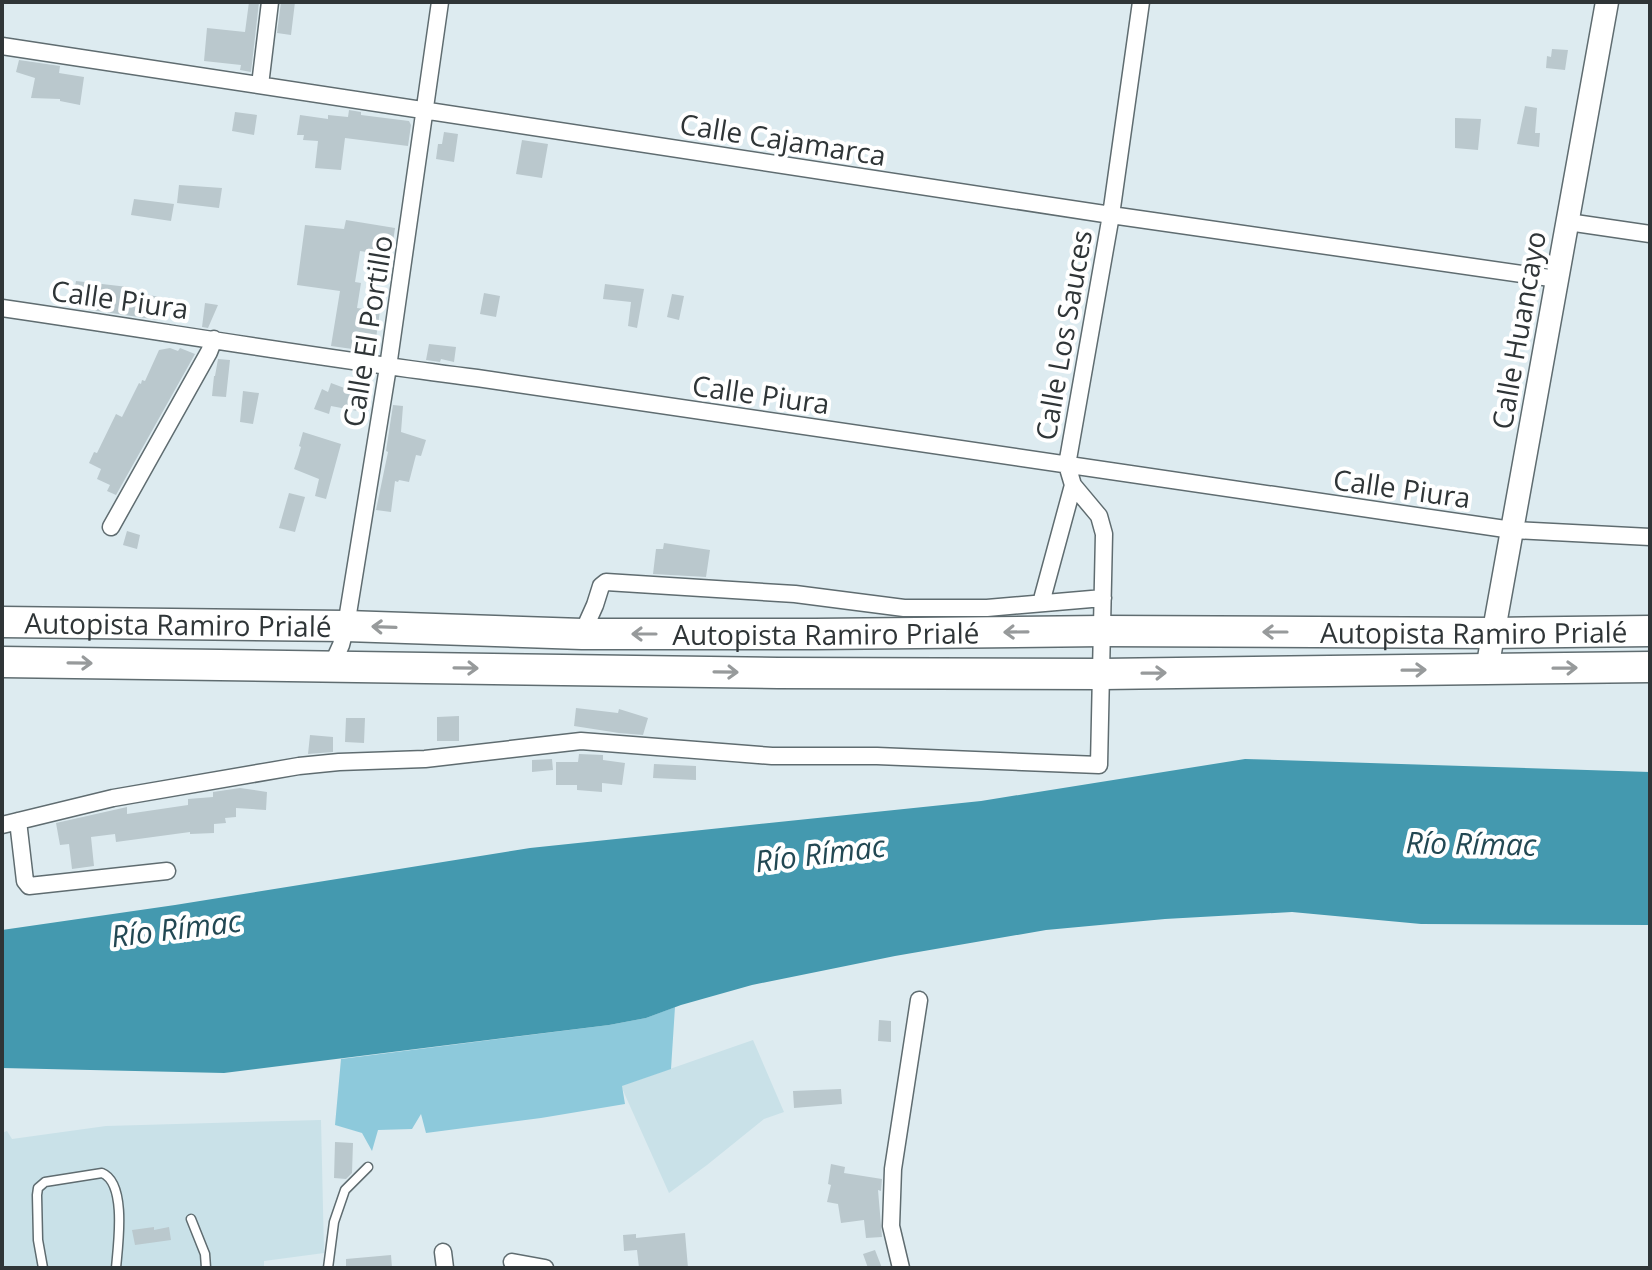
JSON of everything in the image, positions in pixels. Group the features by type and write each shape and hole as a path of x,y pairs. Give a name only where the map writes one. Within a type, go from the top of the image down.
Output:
{"highway":[{"name":"Autopista Ramiro Prialé","path":"2,622 346,626 582,634 1650,631"},
{"name":"Autopista Ramiro Prialé","path":"2,662 778,673 1102,674 1650,667"}],"street":[{"path":"260,85 270,2"},
{"name":"Calle El Portillo","path":"332,665 346,626 388,367 440,2"},
{"name":"Calle Los Sauces","path":"10,823 113,798 299,766 425,759 581,741 772,756 877,756 1101,764 1104,534 1099,516 1073,485 1067,465 1111,215 1141,2"},
{"name":"Calle Huancayo","path":"1487,669 1607,2"},
{"name":"Calle Cajamarca","path":"2,46 1111,215 1557,279"},
{"path":"1568,222 1650,234"},
{"name":"Calle Piura","path":"2,308 1512,530 1650,537"},
{"path":"111,527 214,339"},
{"path":"1041,603 1073,485"},
{"path":"582,634 601,586 606,582 795,594 904,608 987,608 1103,598"},
{"path":"10,823 29,886 167,871"},
{"path":"901,1268 891,1226 893,1169 919,1000"},
{"path":"512,1262 545,1268"}],"lane":[{"path":"328,1268 334,1222 345,1190 368,1167"},
{"path":"43,1268 38,1240 38,1188 45,1182 102,1173 114,1182 119,1215 116,1268"},
{"path":"191,1219 205,1254 206,1268"}],"shaded area":[{"path":"675,1007 671,1069 622,1086 625,1104 426,1133 421,1114 412,1129 378,1130 372,1151 362,1133 335,1125 341,1059 609,1025 646,1018"},
{"path":"753,1040 784,1112 764,1119 669,1193 621,1086"},
{"path":"321,1120 324,1253 264,1261 264,1268 2,1268 2,1133 7,1131 12,1139 106,1126"}],"water":[{"name":"Río Rímac","path":"1245,759 1650,772 1650,925 1421,924 1292,912 1165,919 1046,930 895,956 752,985 646,1018 609,1025 224,1073 2,1068 2,930 530,848 981,801"}],"building":[{"path":"249,2 259,2 251,72 240,70 241,65 204,61 207,28 245,32"},
{"path":"281,2 295,2 291,35 277,33"},
{"path":"1552,49 1568,50 1565,70 1546,68 1547,56 1551,57"},
{"path":"19,60 60,66 59,73 84,77 80,105 60,99 31,98 35,78 16,72"},
{"path":"1525,106 1537,108 1535,133 1540,133 1539,147 1517,144"},
{"path":"349,110 361,112 361,115 409,121 408,146 345,138 341,170 315,168 318,141 303,140 304,135 297,135 300,115 328,119 328,115 348,117"},
{"path":"235,112 257,115 254,135 232,131"},
{"path":"1455,118 1481,119 1478,150 1455,148"},
{"path":"444,132 458,134 454,162 436,159"},
{"path":"522,140 548,144 542,178 516,174"},
{"path":"179,185 222,188 219,208 177,203"},
{"path":"134,199 174,204 171,221 131,215"},
{"path":"346,220 395,228 391,256 360,251 355,282 361,283 357,308 380,311 374,352 331,346 340,291 297,285 305,225 344,229"},
{"path":"76,281 128,287 128,292 161,297 158,320 71,307"},
{"path":"605,284 644,289 637,328 628,326 631,302 603,299"},
{"path":"484,293 500,296 496,317 480,314"},
{"path":"672,294 684,296 679,320 667,317"},
{"path":"205,303 218,305 208,328 202,327"},
{"path":"429,344 456,347 454,362 426,360"},
{"path":"170,348 195,354 116,495 107,491 110,485 97,479 101,469 89,463 116,414 122,417 139,383 145,381 159,350"},
{"path":"218,359 230,360 226,397 212,396"},
{"path":"350,378 373,381 368,413 331,406 329,414 314,409 322,389 328,392 331,383 347,389"},
{"path":"243,391 259,393 253,424 240,422"},
{"path":"393,405 403,406 401,432 426,440 421,456 416,455 409,482 395,481 391,512 376,510 388,452"},
{"path":"303,432 341,444 326,499 315,496 319,479 294,469"},
{"path":"289,493 305,497 295,532 279,528"},
{"path":"127,531 140,535 137,549 123,545"},
{"path":"664,543 710,550 706,577 653,574 656,549 663,549"},
{"path":"576,708 618,713 619,709 648,718 643,735 619,733 574,726"},
{"path":"459,716 459,741 437,741 437,717"},
{"path":"346,718 365,718 364,743 345,742"},
{"path":"310,735 333,737 333,752 308,754"},
{"path":"579,754 603,755 603,760 625,763 622,785 602,783 602,792 577,790 577,785 556,785 556,762 578,762"},
{"path":"552,759 553,770 532,772 532,760"},
{"path":"654,764 696,766 696,780 653,778"},
{"path":"240,788 267,792 266,810 236,808 236,817 225,818 226,823 214,824 214,833 190,832 116,842 115,834 91,837 94,866 72,869 69,844 60,845 56,823 127,807 127,814 188,805 188,799 213,797 213,792"},
{"path":"879,1020 891,1021 891,1042 878,1041"},
{"path":"841,1089 842,1104 794,1108 793,1091"},
{"path":"335,1142 353,1143 352,1173 346,1179 334,1178"},
{"path":"831,1164 845,1167 844,1173 882,1179 881,1191 878,1190 882,1237 866,1238 864,1220 841,1223 838,1204 827,1202"},
{"path":"154,1227 154,1230 169,1227 171,1240 135,1245 132,1230"},
{"path":"685,1233 688,1268 639,1268 637,1250 624,1251 623,1235 636,1234 636,1238"},
{"path":"875,1250 882,1268 868,1268 863,1254"},
{"path":"391,1255 392,1268 346,1268 346,1259"}]}
